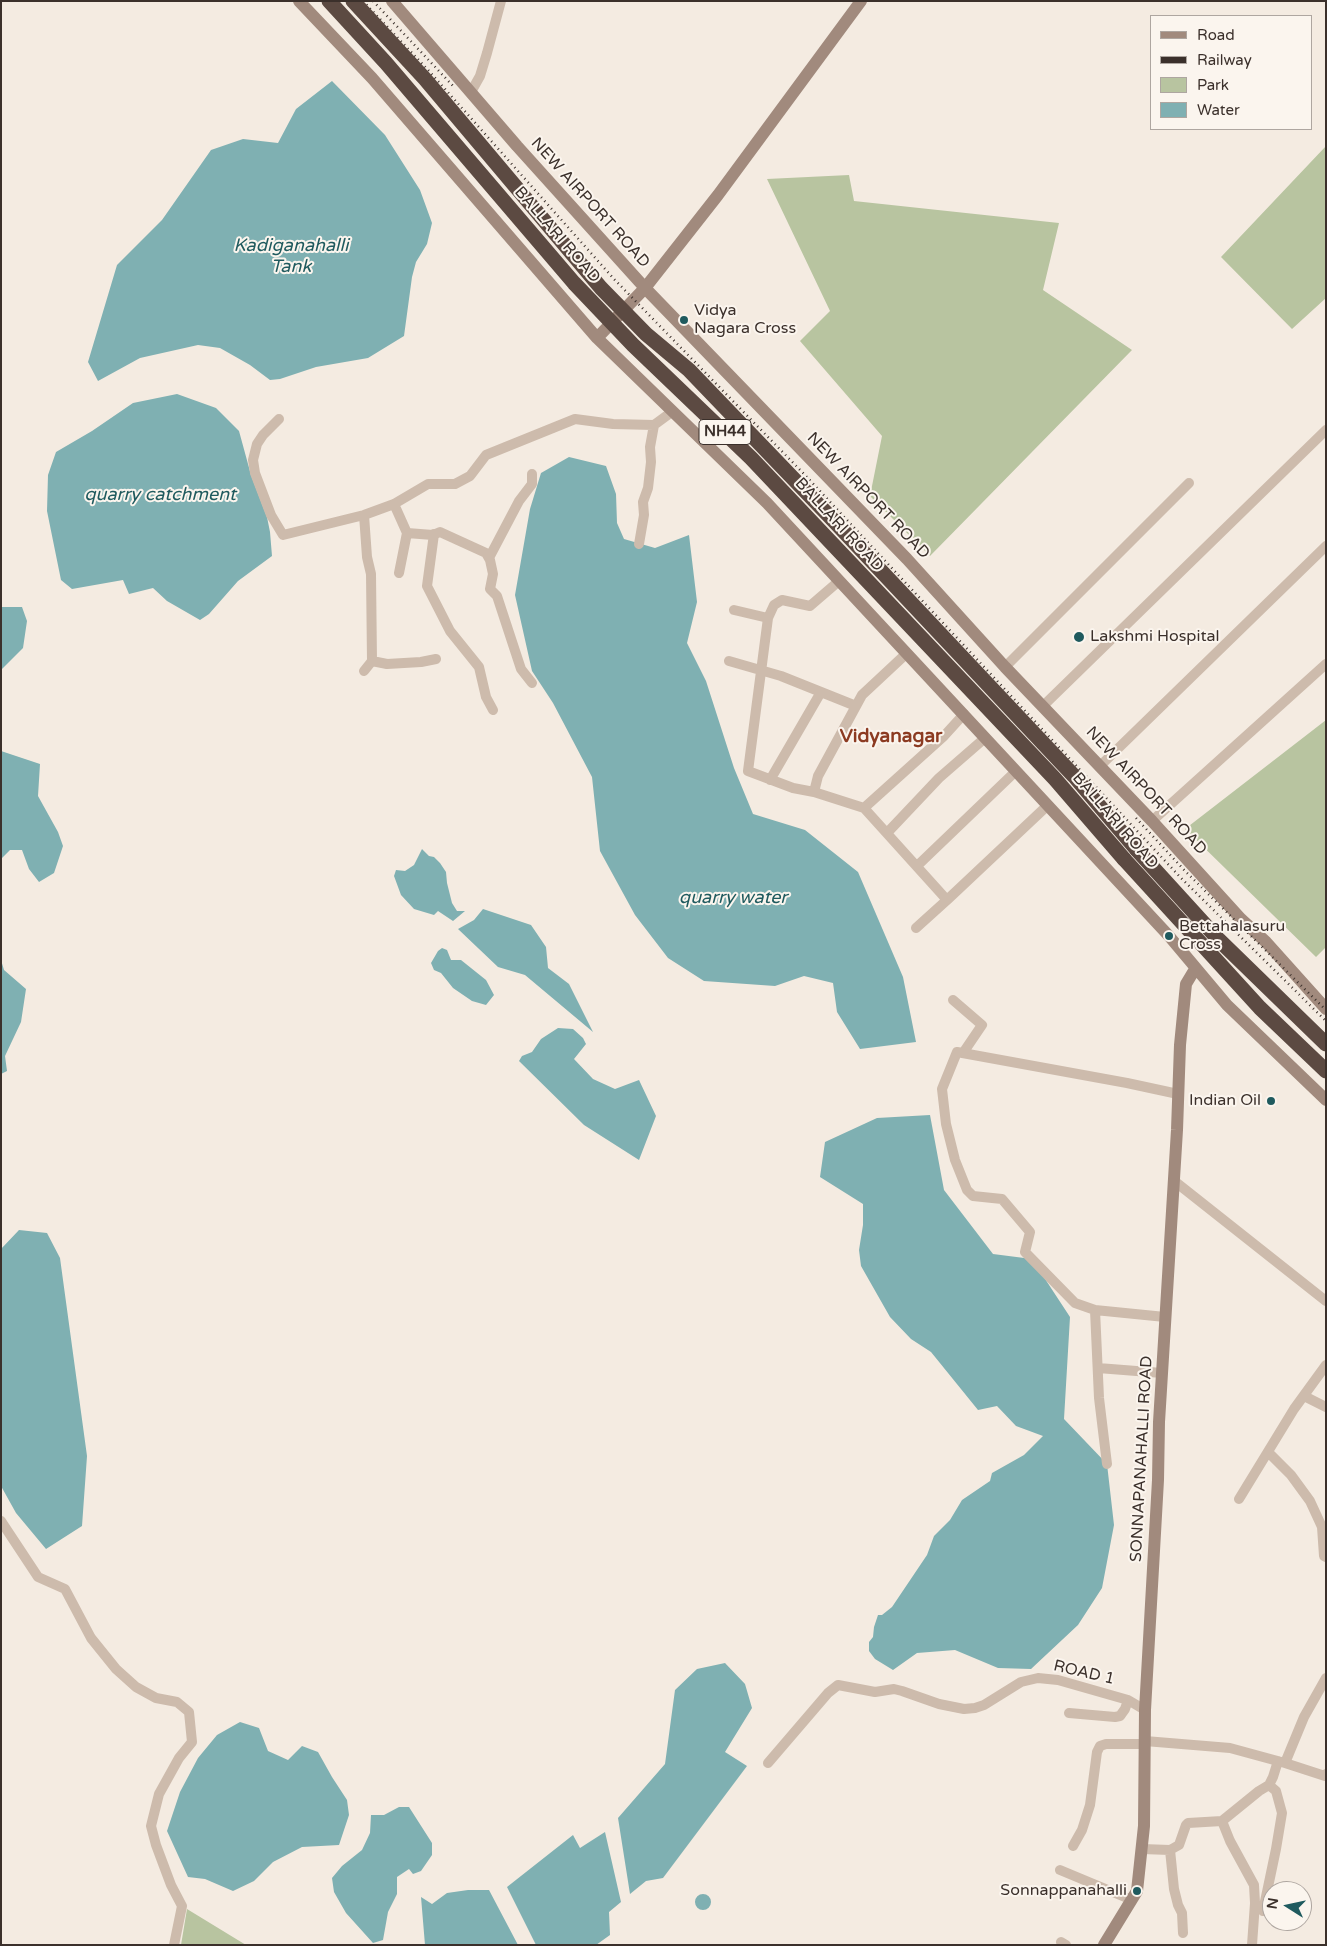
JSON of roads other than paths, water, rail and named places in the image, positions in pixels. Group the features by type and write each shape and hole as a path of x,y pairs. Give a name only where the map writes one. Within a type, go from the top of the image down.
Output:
{"highway":[{"name":"BALLARI ROAD","path":"329,1 386,63 574,283 633,344 752,458 1055,780 1124,860 1260,1008 1326,1071"},
{"name":"BALLARI ROAD","path":"353,1 425,79 601,288 646,334 689,370 835,522 1074,776 1137,850 1219,940 1326,1044"}],"street":[{"path":"299,1 372,78 597,338 767,503 1169,936 1227,1005 1326,1100"},
{"name":"NEW AIRPORT ROAD","path":"392,1 645,288 900,552 1005,667 1152,821 1326,1009"},
{"path":"471,92 480,76 501,1"},
{"path":"597,338 645,288 718,195 861,1"},
{"path":"279,419 257,444 253,460 255,473 271,515 283,535 364,515 394,504 428,484 455,484 470,476 486,455 575,419 613,424 654,425 669,414"},
{"path":"639,544 644,515 642,502 648,488 651,462 650,447 654,425"},
{"path":"1042,706 1287,470 1326,430"},
{"path":"489,558 512,513 532,484 532,474"},
{"path":"1005,667 1189,483"},
{"path":"394,504 407,532 399,573"},
{"path":"364,515 367,557 371,574 372,661 364,671"},
{"path":"407,532 434,534 440,532 486,553 493,574 490,588 497,596 522,669 532,683"},
{"path":"434,534 427,586 450,631 479,667 486,697 493,710"},
{"path":"1100,766 1326,546"},
{"path":"839,581 810,606 782,600 774,605 768,618 748,771 793,788 814,792 864,808 947,900"},
{"path":"734,610 768,618"},
{"path":"814,792 818,776 862,695 906,653"},
{"path":"372,661 387,664 436,659"},
{"path":"729,661 761,670 856,706"},
{"path":"1152,821 1326,664"},
{"path":"770,780 821,692"},
{"path":"864,808 944,736 964,714"},
{"path":"887,834 939,778 986,738"},
{"path":"917,866 1016,771"},
{"path":"916,928 1048,805"},
{"name":"SONNAPANAHALLI ROAD","path":"1104,1945 1137,1891 1142,1849 1144,1826 1145,1710 1180,1045 1186,984 1195,969"},
{"path":"953,1000 982,1025 963,1053"},
{"path":"1165,1316 1095,1310 1075,1303 1025,1252 1030,1232 1002,1199 974,1196 967,1190 955,1160 946,1124 942,1088 957,1052 1178,1094"},
{"path":"1173,1180 1326,1301"},
{"path":"1095,1310 1098,1368 1107,1464"},
{"path":"1239,1499 1304,1396 1326,1365"},
{"path":"1098,1368 1162,1373"},
{"path":"1304,1396 1326,1407"},
{"path":"1268,1452 1291,1475 1310,1501 1322,1527 1324,1556 1326,1557"},
{"path":"1,1521 38,1577 65,1589 91,1638 116,1669 136,1687 156,1698 177,1702 189,1712 192,1742 179,1758 159,1794 152,1826 156,1845 170,1885 182,1906 174,1945"},
{"name":"ROAD 1","path":"768,1764 828,1693 838,1685 875,1692 902,1691 939,1704 964,1709 984,1705 1022,1682 1038,1678 1058,1680 1128,1700 1145,1710"},
{"path":"1142,1849 1170,1850 1179,1846 1188,1823 1222,1821 1269,1785 1326,1678"},
{"path":"1069,1713 1120,1716 1128,1700"},
{"path":"1073,1846 1082,1830 1090,1805 1097,1752 1100,1746 1106,1744 1145,1743 1230,1748 1325,1776"},
{"path":"1269,1785 1276,1791 1282,1813 1269,1881"},
{"path":"1222,1821 1230,1841 1254,1884 1255,1903 1252,1945"},
{"path":"1170,1850 1174,1889 1182,1913 1183,1933"},
{"path":"1060,1870 1132,1900"}],"water":[{"name":"Kadiganahalli Tank","path":"332,81 385,135 420,190 432,223 427,244 416,262 412,277 404,336 368,358 316,367 280,379 270,380 250,365 220,348 198,345 140,358 98,381 88,362 117,265 162,220 211,150 243,139 278,143 296,109"},
{"name":"quarry catchment","path":"177,394 216,408 239,431 251,475 267,517 270,532 272,556 238,581 209,614 200,620 167,601 153,588 129,594 123,580 72,589 61,580 47,511 48,475 56,452 92,431 133,403"},
{"name":"quarry water","path":"569,457 606,466 616,494 617,523 624,539 655,548 689,535 697,602 687,643 706,681 734,768 753,814 805,830 858,872 903,977 916,1042 860,1049 837,1012 833,983 804,976 775,986 704,981 668,958 635,915 600,851 592,777 553,703 532,671 515,595 530,509 541,473"},
{"path":"1,607 22,607 27,621 23,648 1,670"},
{"path":"1,751 40,764 38,796 58,832 63,846 54,873 39,882 29,869 22,850 10,850 1,859"},
{"path":"422,849 440,863 446,872 452,903 457,911 465,911 453,921 438,911 434,915 414,909 401,895 394,876 396,870 405,871 414,865"},
{"path":"483,909 531,925 546,947 548,968 569,984 593,1032 525,975 498,967 458,929 474,920"},
{"path":"442,948 447,950 451,960 461,960 486,980 494,995 486,1005 472,1001 453,988 441,973 434,970 431,963"},
{"path":"1,960 4,970 26,989 21,1022 5,1056 7,1071 1,1074"},
{"path":"558,1028 573,1029 583,1038 586,1044 574,1059 593,1079 615,1089 639,1080 656,1116 639,1160 584,1125 519,1061 522,1056 532,1052 541,1039"},
{"path":"930,1115 944,1190 993,1254 1032,1259 1070,1317 1064,1419 1107,1464 1114,1525 1102,1588 1078,1625 1031,1669 998,1668 955,1650 917,1653 893,1670 875,1659 869,1651 869,1642 873,1637 878,1615 882,1615 892,1607 927,1555 934,1536 950,1520 962,1500 990,1481 992,1473 1024,1455 1043,1436 1016,1426 997,1406 978,1410 931,1352 911,1339 890,1317 861,1266 859,1250 863,1225 863,1204 820,1177 825,1142 877,1118"},
{"path":"19,1230 47,1233 60,1258 87,1456 82,1526 46,1549 16,1513 1,1486 1,1249"},
{"path":"725,1663 745,1684 752,1708 725,1752 747,1766 663,1878 646,1881 630,1894 618,1818 665,1764 675,1690 697,1669"},
{"path":"240,1722 259,1728 268,1751 288,1760 302,1746 318,1752 347,1800 349,1815 339,1845 302,1847 273,1862 254,1881 233,1891 205,1879 188,1877 167,1831 180,1792 198,1758 217,1735"},
{"path":"399,1807 409,1807 432,1843 432,1855 421,1871 413,1874 409,1869 397,1877 397,1894 388,1912 383,1940 373,1943 346,1913 334,1892 332,1878 342,1866 362,1850 370,1833 371,1815 384,1815"},
{"path":"605,1832 621,1902 609,1912 610,1935 596,1945 536,1945 507,1887 573,1835 580,1848"},
{"path":"489,1890 518,1945 425,1945 421,1897 432,1904 447,1893"},
{"path":"703,1894 711,1902 703,1910 695,1902"}],"railway":[{"path":"363,1 429,71 614,279 805,475 1181,878 1326,1021"},
{"path":"373,1 454,87"},
{"path":"1136,818 1186,872 1326,1010"}],"place":[{"name":"Vidya Nagara Cross","path":"684,320"},
{"name":"Lakshmi Hospital","path":"1079,637"},
{"name":"Bettahalasuru Cross","path":"1169,936"},
{"name":"Indian Oil","path":"1271,1101"},
{"name":"Sonnappanahalli","path":"1137,1891"}],"district":[{"name":"Vidyanagar","path":"891,737"}]}
